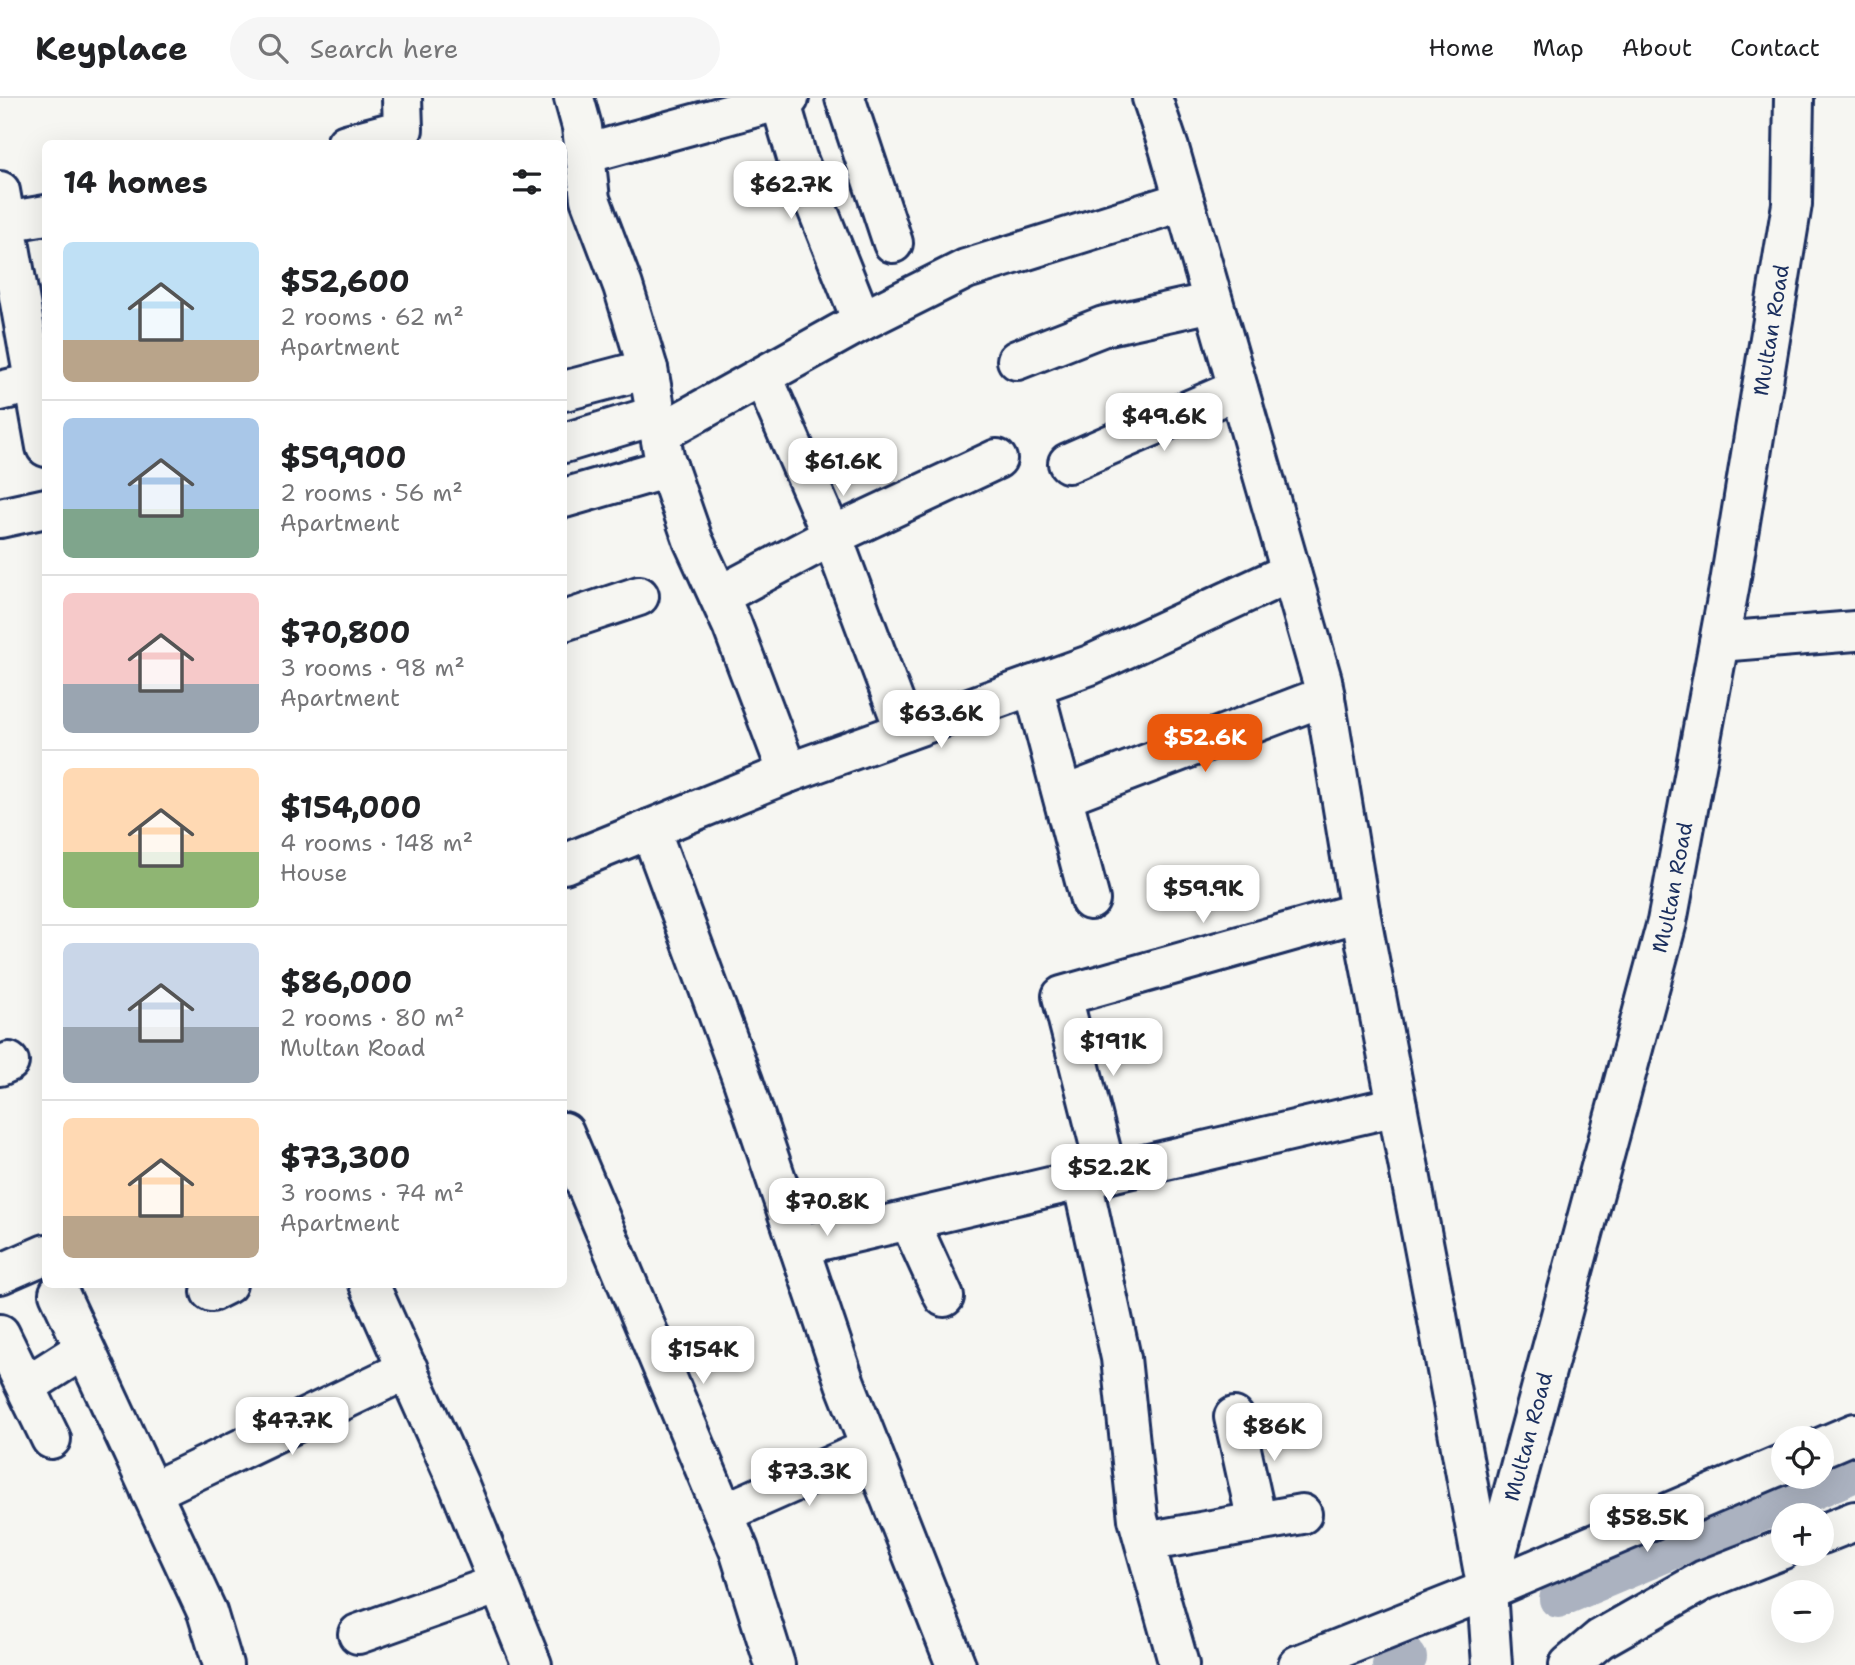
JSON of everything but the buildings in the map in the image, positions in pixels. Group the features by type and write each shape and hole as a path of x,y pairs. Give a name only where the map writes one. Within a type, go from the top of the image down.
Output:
{"street":[{"path":"361,140 403,129 402,98"},
{"path":"574,98 582,127 590,198 623,286 648,369 662,439 693,540 719,596 788,773"},
{"path":"845,98 893,243"},
{"path":"1152,98 1322,680 1360,912 1487,1590"},
{"name":"Multan Road","path":"1493,1665 1487,1590 1667,922 1719,642 1792,204 1794,98"},
{"path":"585,154 785,99 797,158 862,321"},
{"path":"567,496 763,377 862,321 965,269 1184,201"},
{"path":"42,215 2,212 17,387 42,439"},
{"path":"1017,360 1104,326 1213,302"},
{"path":"567,390 648,369"},
{"path":"763,377 832,536 905,731"},
{"path":"1068,463 1238,389"},
{"path":"567,443 662,439"},
{"path":"719,596 832,536 997,460"},
{"path":"0,518 42,509"},
{"path":"567,863 788,773 1090,665 1291,572"},
{"path":"567,620 639,596"},
{"path":"1719,642 1855,631"},
{"path":"1033,685 1090,900"},
{"path":"1063,796 1325,696"},
{"path":"650,829 743,1081 845,1383 956,1665"},
{"path":"1179,1665 1138,1520 1121,1357 1094,1177 1062,996 1360,912"},
{"path":"799,1247 1398,1106"},
{"path":"567,1139 724,1513 775,1665"},
{"path":"909,1220 944,1297"},
{"path":"0,1274 42,1256"},
{"path":"371,1288 459,1485 531,1665"},
{"path":"59,1293 207,1612 223,1665"},
{"path":"0,1334 51,1439"},
{"path":"26,1386 84,1349"},
{"path":"151,1492 408,1369"},
{"path":"1234,1417 1257,1521"},
{"path":"1834,1442 1855,1433"},
{"path":"724,1513 871,1448"},
{"path":"1298,1665 1487,1590 1771,1469"},
{"path":"1145,1542 1303,1514"},
{"path":"1834,1529 1855,1521"},
{"path":"1569,1665 1600,1639 1704,1580 1771,1554"},
{"path":"358,1634 499,1584"}],"waterway":[{"path":"1558,1599 1855,1473"},
{"path":"1391,1665 1408,1658"}]}
